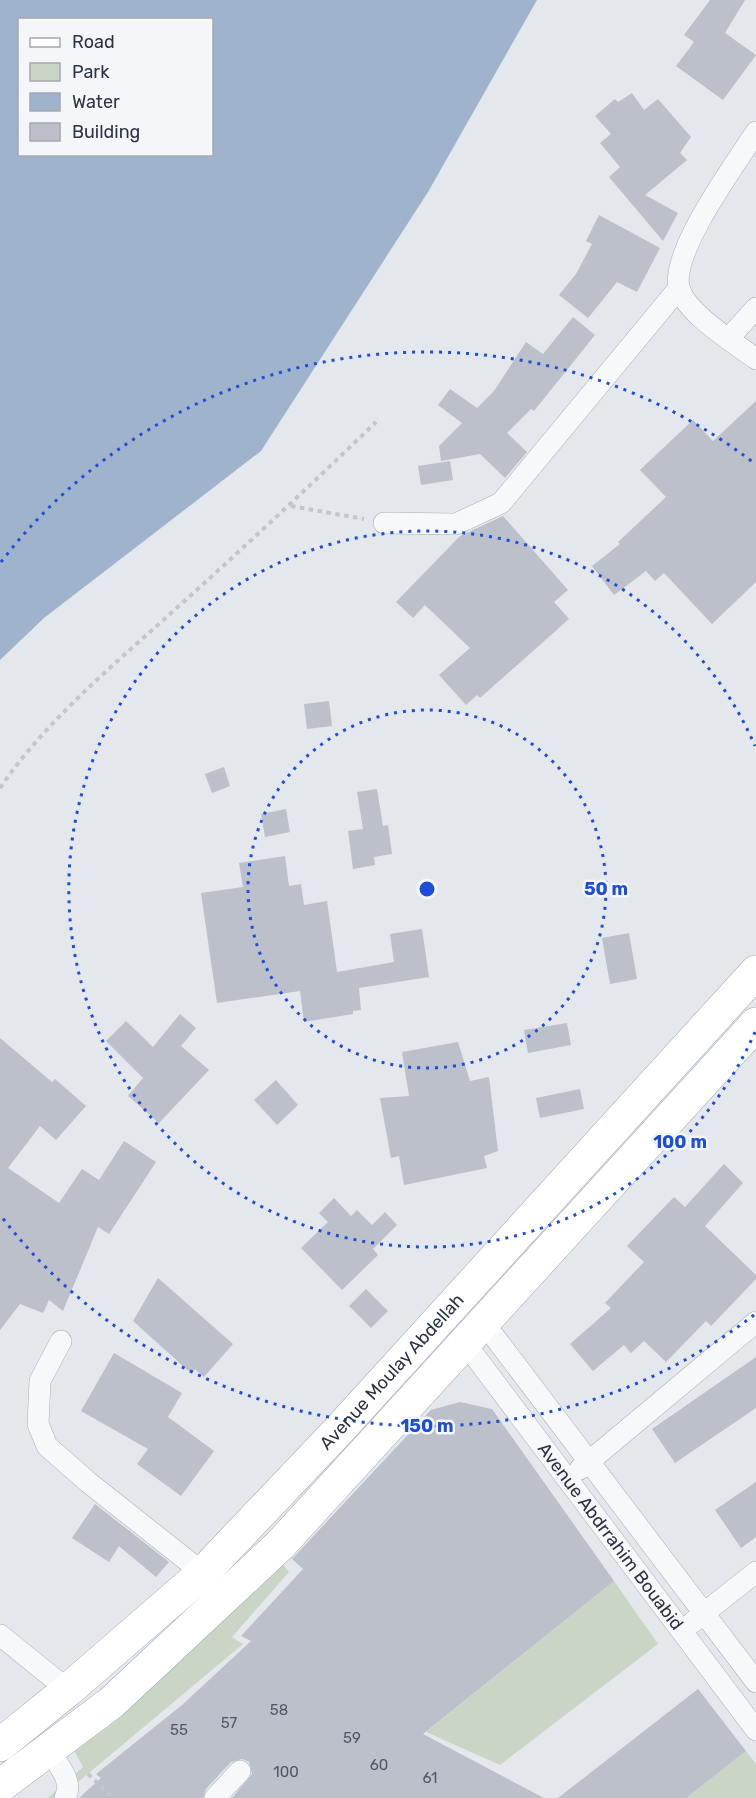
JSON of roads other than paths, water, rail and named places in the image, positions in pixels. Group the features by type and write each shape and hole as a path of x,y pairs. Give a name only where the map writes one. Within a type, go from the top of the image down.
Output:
{"main road":[{"name":"Avenue Moulay Abdellah","path":"0,1744 68,1690 203,1573 346,1422 756,972"},
{"name":"Avenue Moulay Abdellah","path":"0,1786 49,1751 136,1680 271,1553 756,1024"}],"street":[{"path":"756,132 688,242 679,264 679,288 696,312 756,359"},
{"path":"384,523 456,524 501,503 679,288"},
{"path":"729,338 756,308"},
{"path":"568,1479 589,1459 756,1322"},
{"name":"Avenue Abdrrahim Bouabid","path":"475,1333 589,1459 756,1682"},
{"name":"Avenue Abdrrahim Bouabid","path":"475,1333 568,1479 756,1730"},
{"path":"61,1341 40,1381 38,1424 47,1446 80,1476 203,1573"},
{"path":"683,1632 703,1613 731,1595 756,1572"},
{"path":"0,1635 68,1690"},
{"path":"49,1751 67,1779 69,1786 65,1798"},
{"path":"215,1798 240,1771"}],"water":[{"path":"0,0 537,0 428,192 261,451 44,618 0,660"}]}
